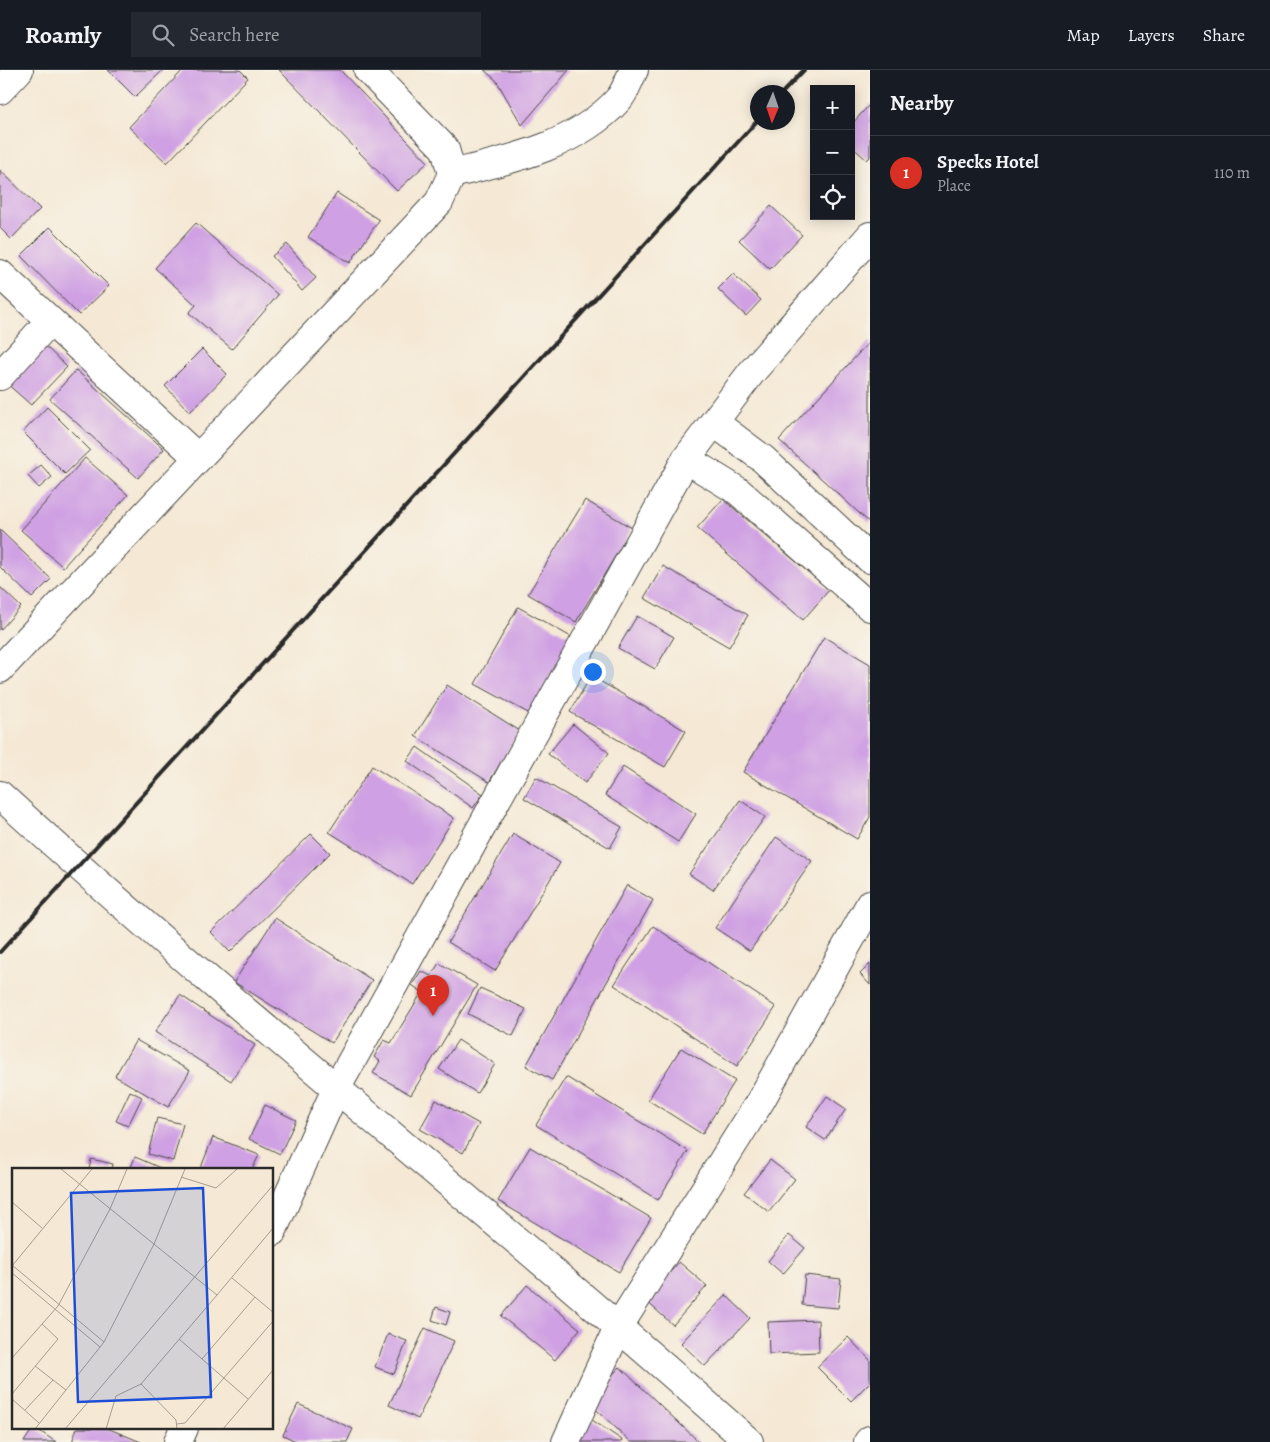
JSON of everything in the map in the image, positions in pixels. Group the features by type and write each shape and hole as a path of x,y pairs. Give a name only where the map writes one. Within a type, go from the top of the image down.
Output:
{"street":[{"path":"0,90 19,70"},
{"path":"0,670 439,202 452,174 445,149 368,70"},
{"path":"452,174 518,158 586,128 619,99 634,70"},
{"path":"274,1228 336,1089 686,459 751,373 870,236"},
{"path":"0,274 197,458"},
{"path":"0,376 50,321"},
{"path":"715,423 763,459 870,559"},
{"path":"686,459 738,491 870,607"},
{"path":"0,795 86,873 336,1089 619,1326 749,1442"},
{"path":"566,1442 619,1326 766,1092 870,904"},
{"path":"178,1442 183,1430"}],"building":[{"path":"108,70 163,70 135,97"},
{"path":"183,70 240,70 248,78 167,163 129,127"},
{"path":"279,70 340,70 428,162 397,191"},
{"path":"484,70 569,70 522,125 496,80"},
{"path":"870,104 870,157 867,160 855,150 855,121"},
{"path":"0,170 40,209 11,239 0,228"},
{"path":"337,193 379,220 350,263 308,237"},
{"path":"771,206 802,235 770,269 739,240"},
{"path":"196,223 278,295 232,349 189,313 196,305 155,268"},
{"path":"50,227 109,286 79,315 21,256"},
{"path":"287,244 316,278 302,291 272,256"},
{"path":"733,274 761,300 746,316 718,289"},
{"path":"870,341 870,523 779,440"},
{"path":"41,342 67,367 31,405 4,381"},
{"path":"202,349 227,374 190,412 165,386"},
{"path":"76,370 164,449 138,478 50,399"},
{"path":"47,407 90,450 65,474 23,432"},
{"path":"85,458 128,495 63,567 21,530"},
{"path":"41,465 52,477 39,488 28,476"},
{"path":"723,499 829,590 803,620 697,528"},
{"path":"585,500 632,528 576,622 528,594"},
{"path":"0,530 51,579 32,598 0,567"},
{"path":"663,566 748,615 729,647 644,598"},
{"path":"0,587 21,607 0,630"},
{"path":"518,607 573,638 530,714 475,684"},
{"path":"637,616 674,637 655,669 618,648"},
{"path":"824,637 870,664 870,817 857,839 743,772"},
{"path":"591,676 686,731 665,767 570,712"},
{"path":"447,685 520,731 489,782 415,736"},
{"path":"573,724 609,753 585,783 548,754"},
{"path":"417,747 483,794 473,808 407,761"},
{"path":"372,766 454,818 412,884 329,832"},
{"path":"623,767 696,814 678,842 605,795"},
{"path":"536,777 622,827 610,848 524,798"},
{"path":"740,800 765,817 713,890 689,874"},
{"path":"311,834 330,853 230,952 211,932"},
{"path":"513,834 560,863 495,971 448,942"},
{"path":"776,837 812,861 750,951 715,928"},
{"path":"627,885 653,900 552,1080 526,1066"},
{"path":"275,918 372,980 332,1043 234,982"},
{"path":"653,926 776,1007 737,1066 614,985"},
{"path":"439,963 477,985 411,1095 373,1073 380,1061 374,1057 384,1040 391,1043 422,992 412,985 421,971 431,976"},
{"path":"870,964 870,985 860,974"},
{"path":"480,988 526,1009 513,1036 468,1014"},
{"path":"180,995 255,1045 231,1081 155,1032"},
{"path":"136,1040 190,1071 168,1107 115,1076"},
{"path":"458,1040 495,1064 477,1093 439,1069"},
{"path":"681,1048 735,1081 702,1134 648,1100"},
{"path":"566,1077 688,1151 658,1200 536,1125"},
{"path":"130,1091 142,1097 128,1126 116,1121"},
{"path":"827,1096 846,1109 825,1140 806,1127"},
{"path":"436,1100 479,1124 463,1153 420,1129"},
{"path":"265,1105 296,1120 280,1154 249,1139"},
{"path":"157,1118 183,1124 173,1161 148,1154"},
{"path":"213,1137 259,1155 253,1168 201,1168"},
{"path":"530,1147 651,1218 619,1272 498,1201"},
{"path":"135,1157 160,1168 131,1168"},
{"path":"91,1159 113,1164 112,1168 89,1168"},
{"path":"770,1160 795,1179 769,1212 744,1193"},
{"path":"789,1235 805,1248 783,1274 768,1261"},
{"path":"679,1262 707,1286 673,1325 645,1300"},
{"path":"805,1275 841,1279 838,1308 802,1305"},
{"path":"527,1285 580,1329 555,1360 501,1316"},
{"path":"726,1295 750,1318 705,1366 681,1343"},
{"path":"436,1307 450,1312 446,1325 432,1320"},
{"path":"818,1320 819,1352 769,1354 768,1322"},
{"path":"425,1328 454,1341 418,1419 389,1405"},
{"path":"388,1334 407,1341 394,1374 375,1367"},
{"path":"848,1337 870,1360 870,1382 851,1401 817,1367"},
{"path":"620,1367 699,1442 631,1442 587,1401"},
{"path":"298,1404 353,1429 347,1442 298,1442 283,1435"},
{"path":"589,1418 622,1440 621,1442 574,1442"},
{"path":"32,1430 38,1430 56,1442 24,1442"},
{"path":"76,1430 112,1430 141,1442 72,1442"}],"railway":[{"path":"790,85 804,70"},
{"path":"0,952 750,129"}],"place":[{"name":"Specks Hotel","path":"433,1016"}]}
